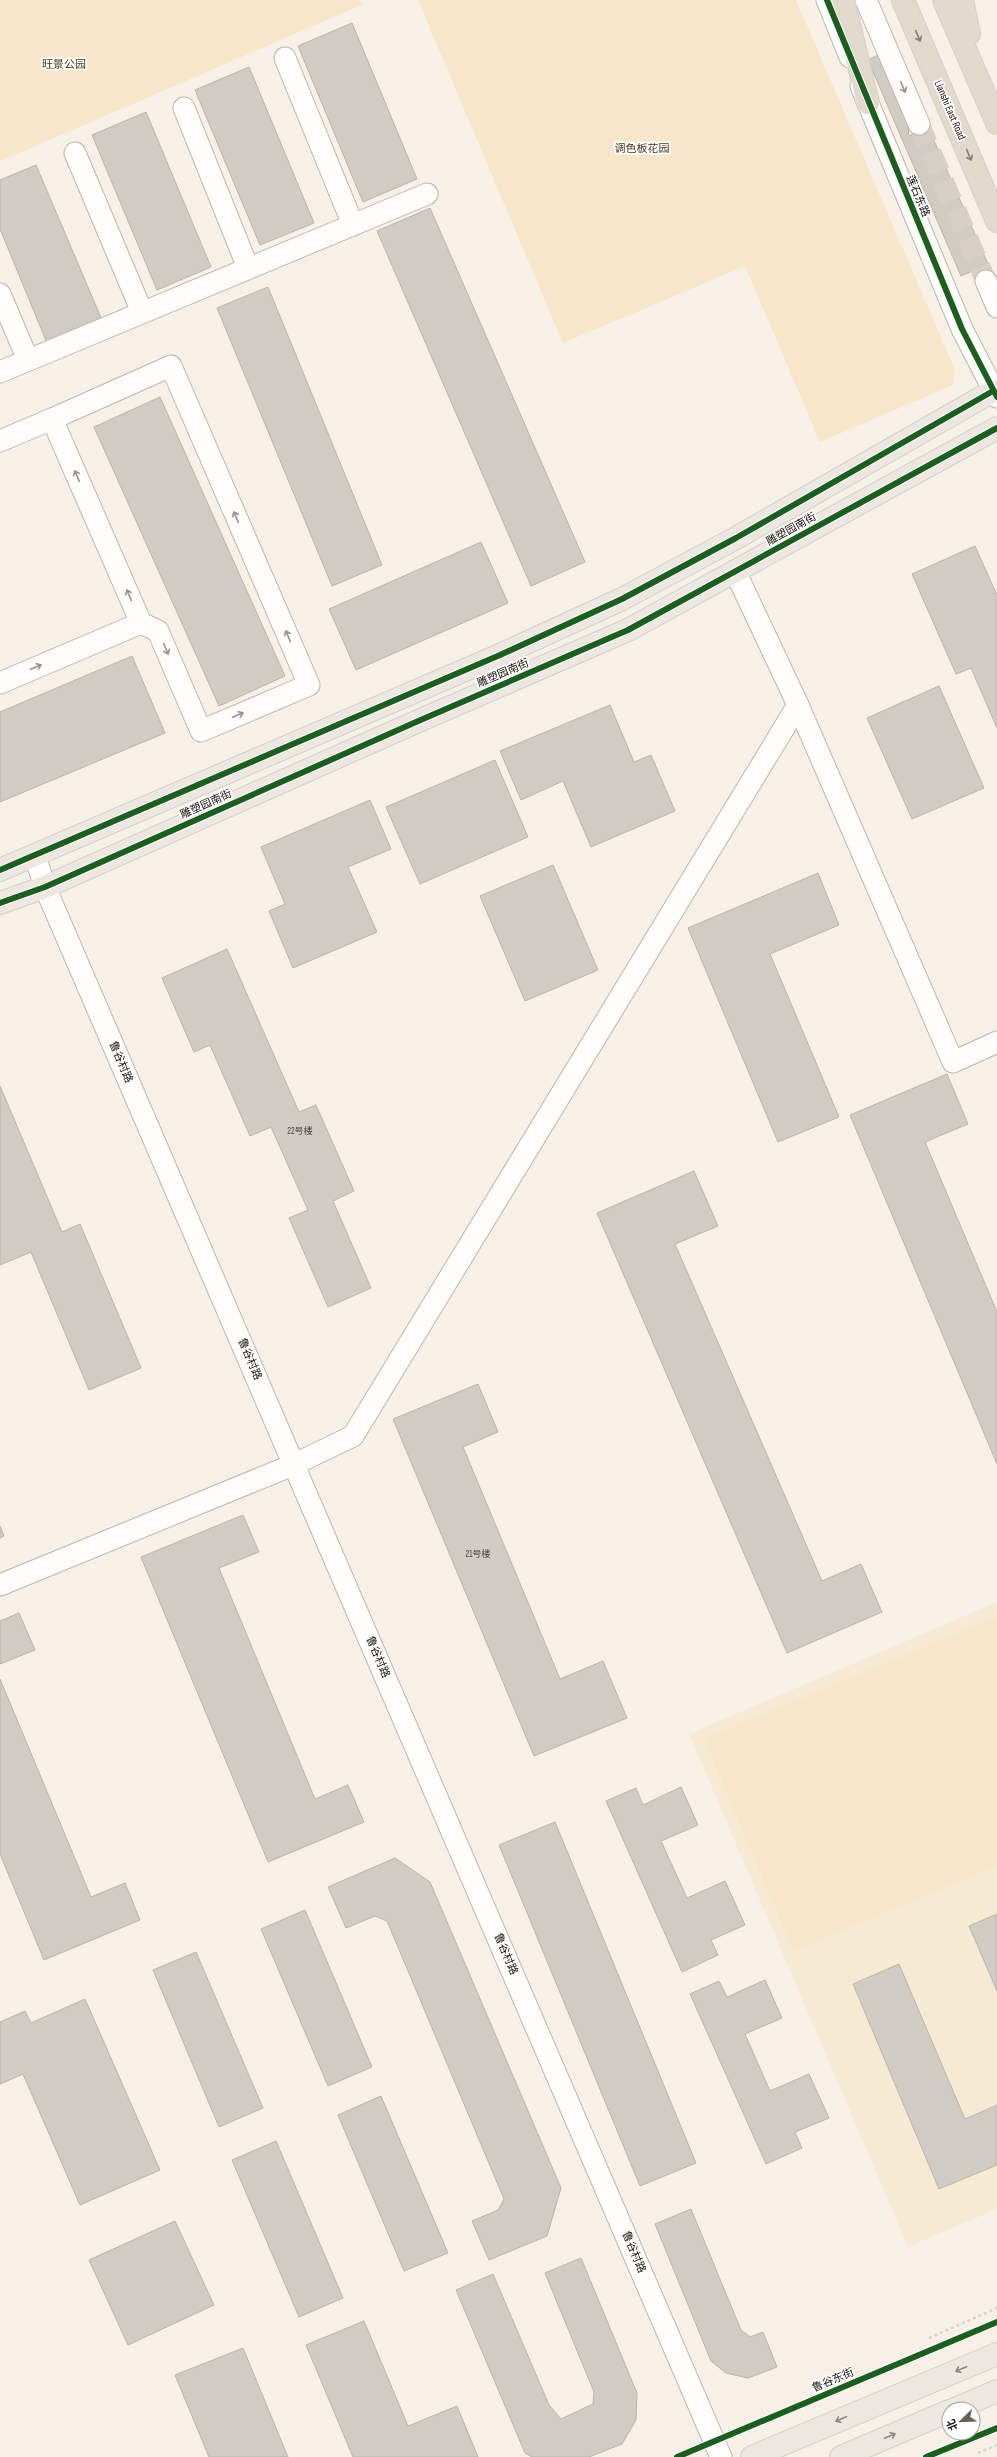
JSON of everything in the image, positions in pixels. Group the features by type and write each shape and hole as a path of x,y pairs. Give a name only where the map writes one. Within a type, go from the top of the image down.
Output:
{"highway":[{"path":"843,0 868,103"},
{"name":"Lianshi East Road","path":"903,0 997,221"},
{"path":"944,0 997,123"},
{"path":"962,0 980,82"}],"main road":[{"name":"雕塑园南街","path":"0,870 492,658 622,599 736,538 995,394"},
{"name":"雕塑园南街","path":"0,904 45,887 416,722 628,630 997,428"},
{"path":"752,2457 997,2354"},
{"path":"974,2401 997,2391"},
{"path":"841,2457 941,2414"}],"street":[{"name":"莲石东路","path":"827,0 962,329 995,394"},
{"path":"866,0 918,124"},
{"path":"285,58 353,224"},
{"path":"184,108 248,268"},
{"path":"75,153 142,312"},
{"path":"0,372 427,194"},
{"path":"986,281 997,307"},
{"path":"0,294 28,360"},
{"path":"0,441 171,366 309,685 201,731 158,631 141,623 52,419"},
{"path":"735,571 798,705 953,1062 997,1042"},
{"path":"0,683 141,623"},
{"path":"0,1586 295,1464 353,1436 798,705"},
{"name":"鲁谷村路","path":"35,856 45,887 295,1464 721,2457"}],"path":[{"path":"929,2338 997,2308"},
{"path":"978,2453 997,2445"}],"shaded area":[{"path":"997,1602 997,2209 908,2247 689,1734"}],"green space":[{"name":"旺景公园","path":"0,0 360,0 362,5 0,161"},
{"name":"调色板花园","path":"418,0 796,0 955,370 953,385 820,442 745,266 563,343"},
{"path":"997,1617 997,1866 793,1951 704,1739"}],"building":[{"path":"352,23 417,179 363,202 298,46"},
{"path":"882,53 906,109 909,136 928,127 988,264 961,276 868,60"},
{"path":"249,67 314,223 260,245 195,90"},
{"path":"146,112 211,267 157,290 92,135"},
{"path":"36,165 102,320 47,343 0,229 0,180"},
{"path":"430,208 585,562 531,586 377,231"},
{"path":"268,287 382,565 332,586 217,308"},
{"path":"160,397 285,676 219,706 94,427"},
{"path":"481,542 508,603 356,670 329,609"},
{"path":"975,546 997,595 997,728 971,668 956,674 912,574"},
{"path":"132,656 165,733 0,802 0,712"},
{"path":"939,686 984,788 912,819 867,718"},
{"path":"610,705 634,762 651,755 675,811 591,847 563,781 521,800 500,751"},
{"path":"495,760 528,837 420,884 386,807"},
{"path":"370,800 391,849 348,867 377,932 293,968 269,911 285,904 261,847"},
{"path":"553,865 598,970 525,1001 480,896"},
{"path":"818,873 839,925 770,954 839,1117 778,1142 688,928"},
{"path":"227,949 299,1112 316,1105 354,1191 333,1201 371,1288 328,1307 289,1218 308,1210 271,1127 250,1136 210,1045 194,1052 162,978"},
{"path":"947,1074 968,1124 925,1142 997,1312 997,1464 850,1115"},
{"path":"0,1086 62,1232 80,1224 141,1368 89,1390 31,1252 0,1265"},
{"path":"694,1171 718,1226 675,1244 822,1581 861,1564 882,1612 787,1653 597,1213"},
{"path":"478,1384 498,1432 463,1447 560,1679 603,1661 627,1718 534,1756 393,1419"},
{"path":"243,1515 259,1552 219,1568 315,1799 348,1785 364,1822 268,1862 141,1557"},
{"path":"0,1526 4,1536 0,1538"},
{"path":"19,1613 35,1650 0,1664 0,1621"},
{"path":"0,1679 91,1897 125,1883 140,1920 44,1960 0,1854"},
{"path":"681,1787 698,1825 661,1841 687,1898 725,1881 745,1925 711,1940 718,1955 682,1972 606,1801 636,1788 643,1805"},
{"path":"555,1822 696,2163 640,2186 499,1845"},
{"path":"395,1858 430,1882 561,2188 547,2236 489,2260 472,2221 498,2210 504,2199 387,1921 375,1916 346,1928 328,1887"},
{"path":"305,1910 372,2067 328,2086 261,1929"},
{"path":"997,1914 997,1991 969,1926"},
{"path":"196,1952 263,2108 219,2127 153,1970"},
{"path":"899,1964 965,2119 997,2105 997,2165 939,2189 853,1984"},
{"path":"765,1980 782,2018 745,2034 770,2091 809,2074 829,2118 795,2132 802,2148 766,2164 690,1994 719,1981 727,1997"},
{"path":"85,1999 160,2170 80,2205 23,2074 0,2084 0,2022 25,2011 31,2023"},
{"path":"381,2096 448,2253 404,2271 338,2115"},
{"path":"276,2141 343,2298 299,2317 232,2160"},
{"path":"691,2209 741,2330 750,2337 763,2332 777,2367 748,2378 726,2373 711,2361 655,2224"},
{"path":"175,2221 214,2305 128,2345 89,2260"},
{"path":"581,2258 637,2393 636,2420 622,2444 589,2457 532,2457 525,2453 456,2290 493,2274 549,2405 561,2419 593,2404 594,2392 545,2273"},
{"path":"364,2321 408,2426 457,2406 478,2457 353,2457 306,2345"},
{"path":"243,2348 288,2457 209,2457 175,2375"}],"tunnel":[{"path":"919,124 986,281"}],"cycle path":[{"path":"827,0 962,329 997,397"},
{"path":"0,870 500,655 622,599 736,538 993,391"},
{"path":"0,903 45,887 416,722 628,630 997,428"},
{"name":"鲁谷东街","path":"677,2457 997,2322"},
{"path":"926,2457 997,2428"}]}
